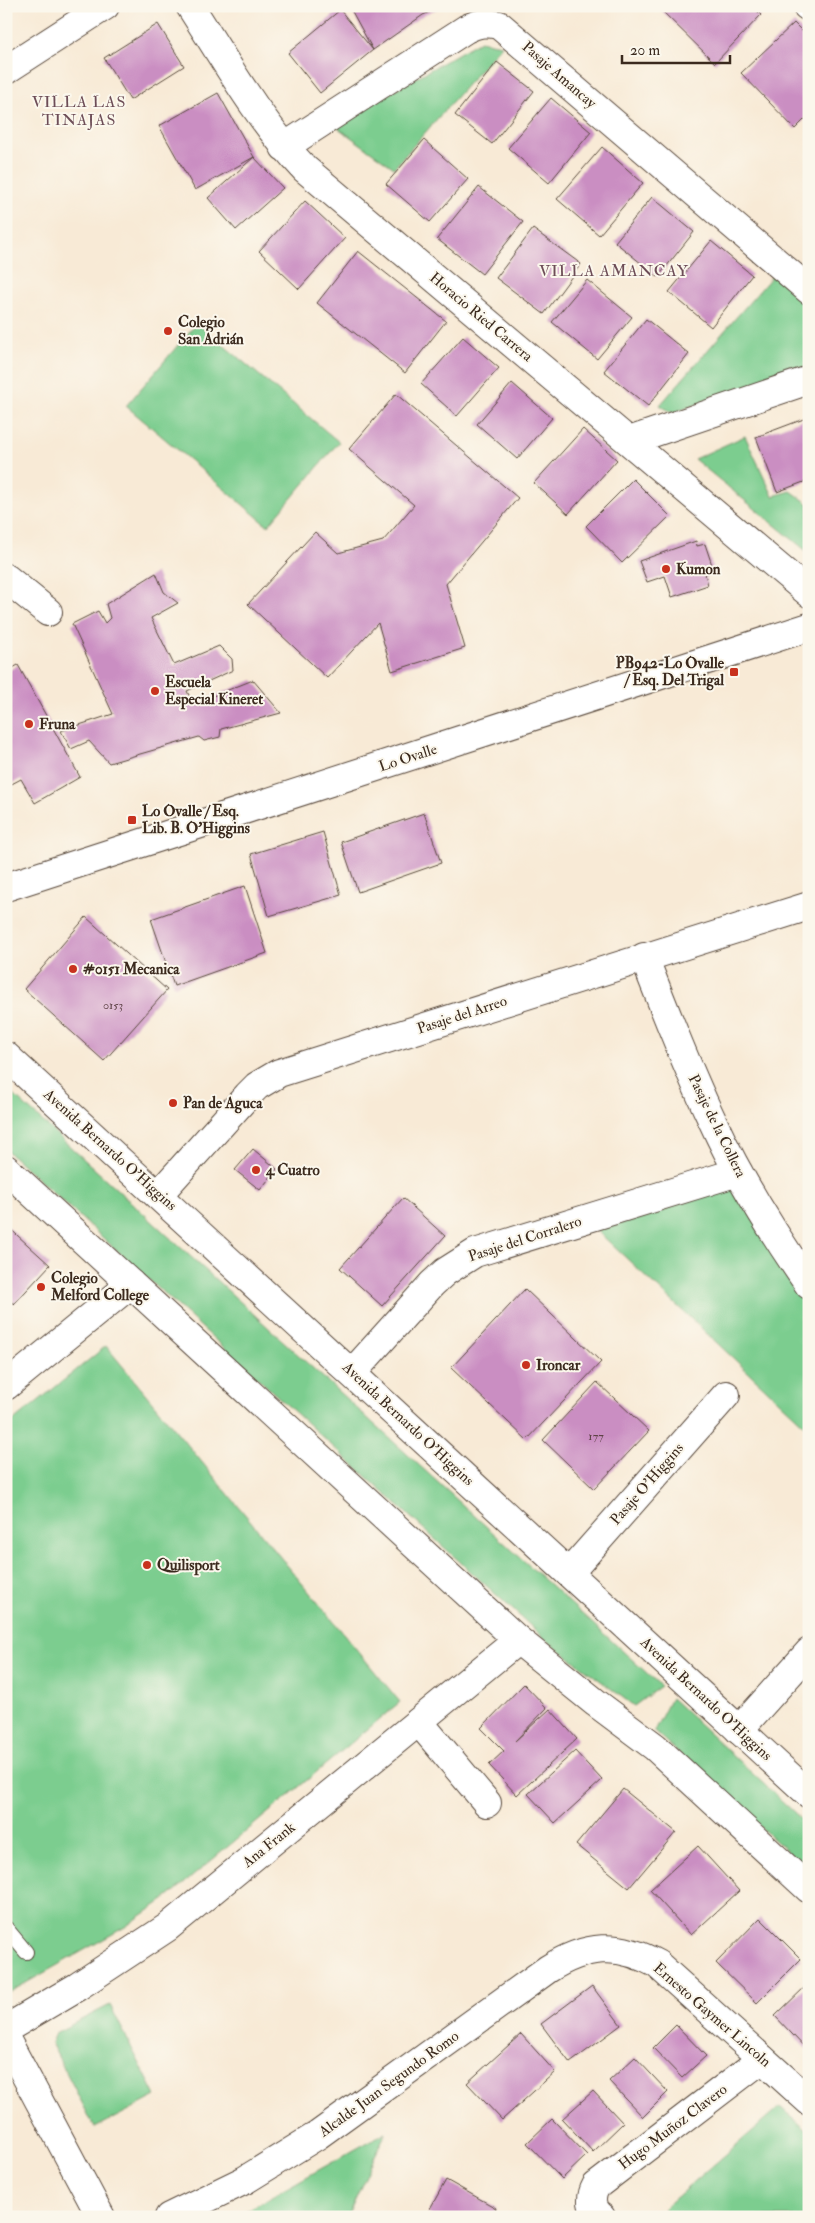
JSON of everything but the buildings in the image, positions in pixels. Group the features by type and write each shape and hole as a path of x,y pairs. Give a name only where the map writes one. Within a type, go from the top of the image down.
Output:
{"street":[{"path":"6,70 105,6"},
{"name":"Horacio Ried Carrera","path":"190,6 264,121 284,147 305,169 809,593"},
{"name":"Pasaje Amancay","path":"284,147 466,29 476,24 488,23 499,25 809,290"},
{"path":"629,441 809,380"},
{"path":"6,578 48,612"},
{"name":"Lo Ovalle","path":"6,887 809,627"},
{"name":"Pasaje del Arreo","path":"158,1194 248,1095 268,1079 310,1063 809,906"},
{"name":"Pasaje de la Collera","path":"644,958 713,1122 738,1172 772,1230 809,1285"},
{"name":"Avenida Bernardo O'Higgins","path":"6,1056 809,1794"},
{"path":"6,1170 518,1640 596,1704 655,1747 809,1889"},
{"name":"Pasaje del Corralero","path":"352,1373 432,1284 445,1272 475,1253 738,1172"},
{"path":"6,1386 131,1284"},
{"name":"Pasaje O'Higgins","path":"569,1573 726,1395"},
{"name":"Ana Frank","path":"6,2029 77,1987 168,1927 518,1640"},
{"path":"739,1730 809,1652"},
{"path":"419,1722 487,1804"},
{"name":"Ernesto Gaymer Lincoln","path":"605,1949 625,1951 642,1956 657,1964 809,2101"},
{"name":"Alcalde Juan Segundo Romo","path":"191,2213 318,2135 566,1958 585,1951 605,1949"},
{"path":"6,2039 101,2217"},
{"name":"Hugo Muñoz Clavero","path":"596,2209 592,2193 602,2181 762,2059"}],"lane":[{"path":"6,1928 26,1952"}],"green space":[{"path":"480,41 502,45 394,168 334,125"},
{"path":"774,274 809,303 809,366 672,413 660,405"},
{"path":"197,323 339,442 268,526 126,406"},
{"path":"745,436 773,496 791,491 809,504 809,553 694,459"},
{"path":"6,1088 661,1686 634,1706 545,1639 6,1150"},
{"path":"736,1184 809,1307 809,1429 594,1228"},
{"name":"Quilisport","path":"106,1346 400,1702 168,1897 125,1927 10,1992 6,1986 6,1427"},
{"path":"671,1698 809,1826 809,1871 654,1731"},
{"path":"110,2005 156,2096 95,2128 51,2043 55,2033"},
{"path":"780,2107 809,2132 809,2217 675,2217 663,2209"},
{"path":"386,2132 347,2217 254,2217 244,2212"}],"place":[{"name":"Colegio San Adrián","path":"168,331"},
{"name":"Kumon","path":"666,569"},
{"name":"PB942-Lo Ovalle / Esq. Del Trigal","path":"734,672"},
{"name":"Escuela Especial Kineret","path":"155,691"},
{"name":"Fruna","path":"29,724"},
{"name":"Lo Ovalle / Esq. Lib. B. O'Higgins","path":"132,820"},
{"name":"#0151 Mecanica","path":"73,969"},
{"name":"Pan de Aguca","path":"173,1103"},
{"name":"4 Cuatro","path":"256,1170"},
{"name":"Colegio Melford College","path":"41,1287"},
{"name":"Ironcar","path":"526,1365"},
{"name":"Quilisport","path":"147,1565"}],"district":[{"name":"VILLA LAS TINAJAS","path":"79,111"},
{"name":"VILLA AMANCAY","path":"614,271"}]}
